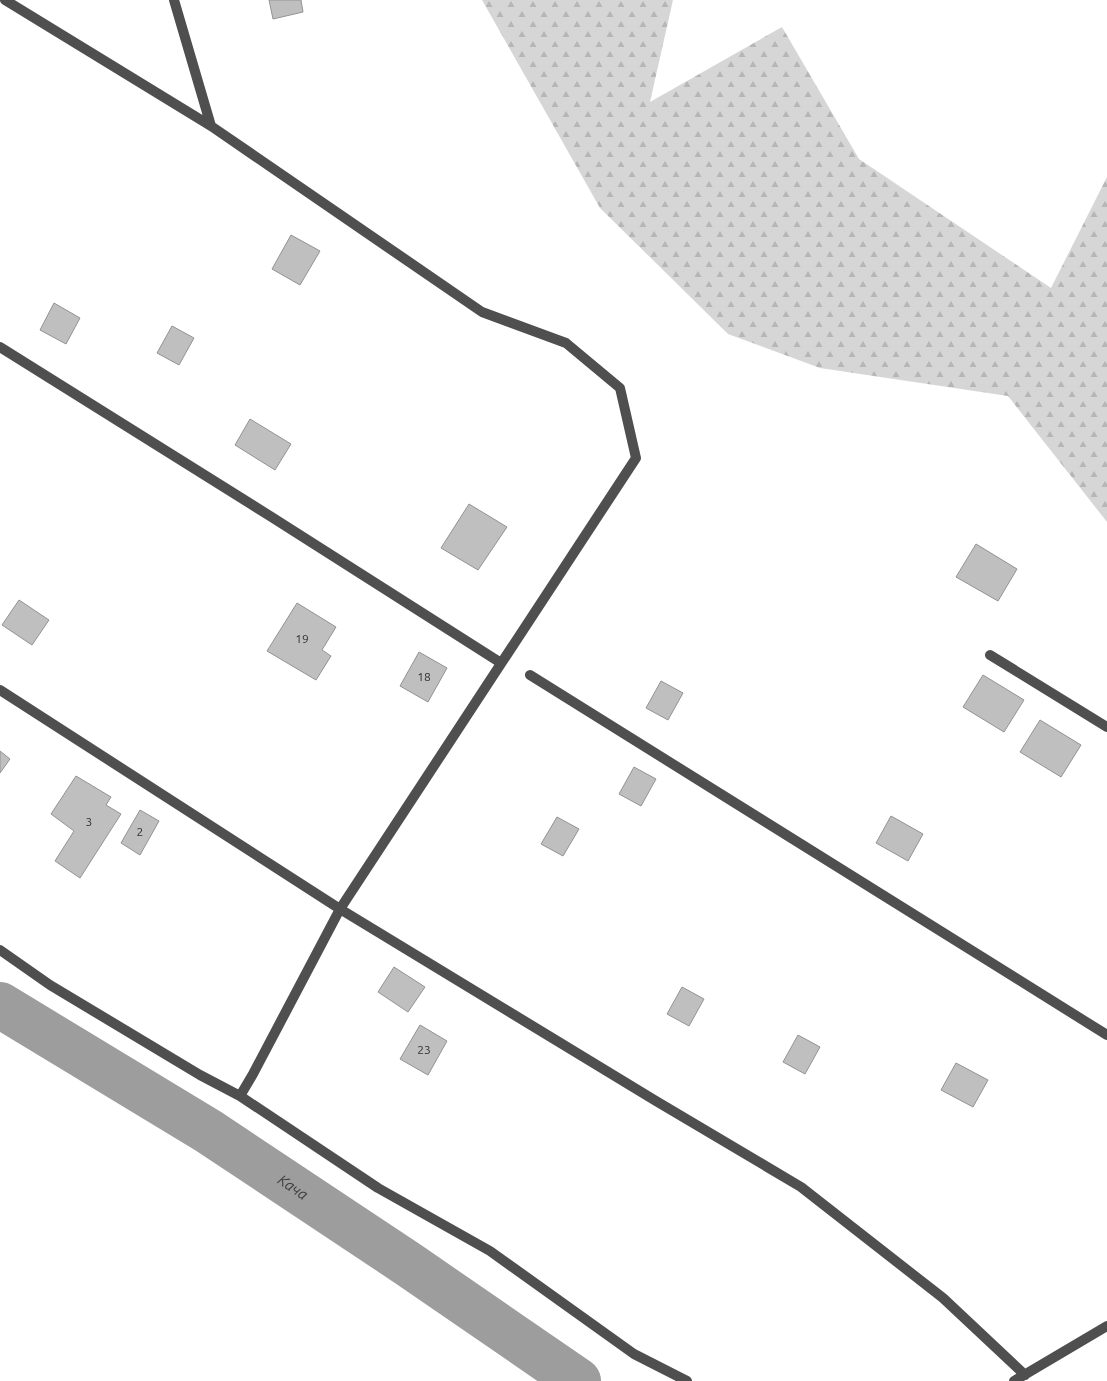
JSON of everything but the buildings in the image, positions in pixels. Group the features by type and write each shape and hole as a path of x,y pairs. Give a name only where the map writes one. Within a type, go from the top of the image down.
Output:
{"street":[{"path":"5,0 211,126 482,312 566,343 620,388 636,458 340,909 254,1074 240,1096"},
{"path":"174,0 211,126"},
{"path":"0,346 501,663"},
{"path":"990,655 1107,727"},
{"path":"530,675 1107,1035"},
{"path":"0,690 340,909 801,1187 943,1298 1025,1375"},
{"path":"0,950 50,985 200,1075 240,1096 378,1188 490,1251 634,1354 687,1381"},
{"path":"1014,1381 1107,1326"}],"green space":[{"path":"482,0 673,0 650,102 782,27 859,159 1051,288 1107,177 1107,522 1008,396 820,368 728,334 600,208"}],"waterway":[{"name":"Кача","path":"0,1005 208,1131 408,1264 578,1381"}]}
